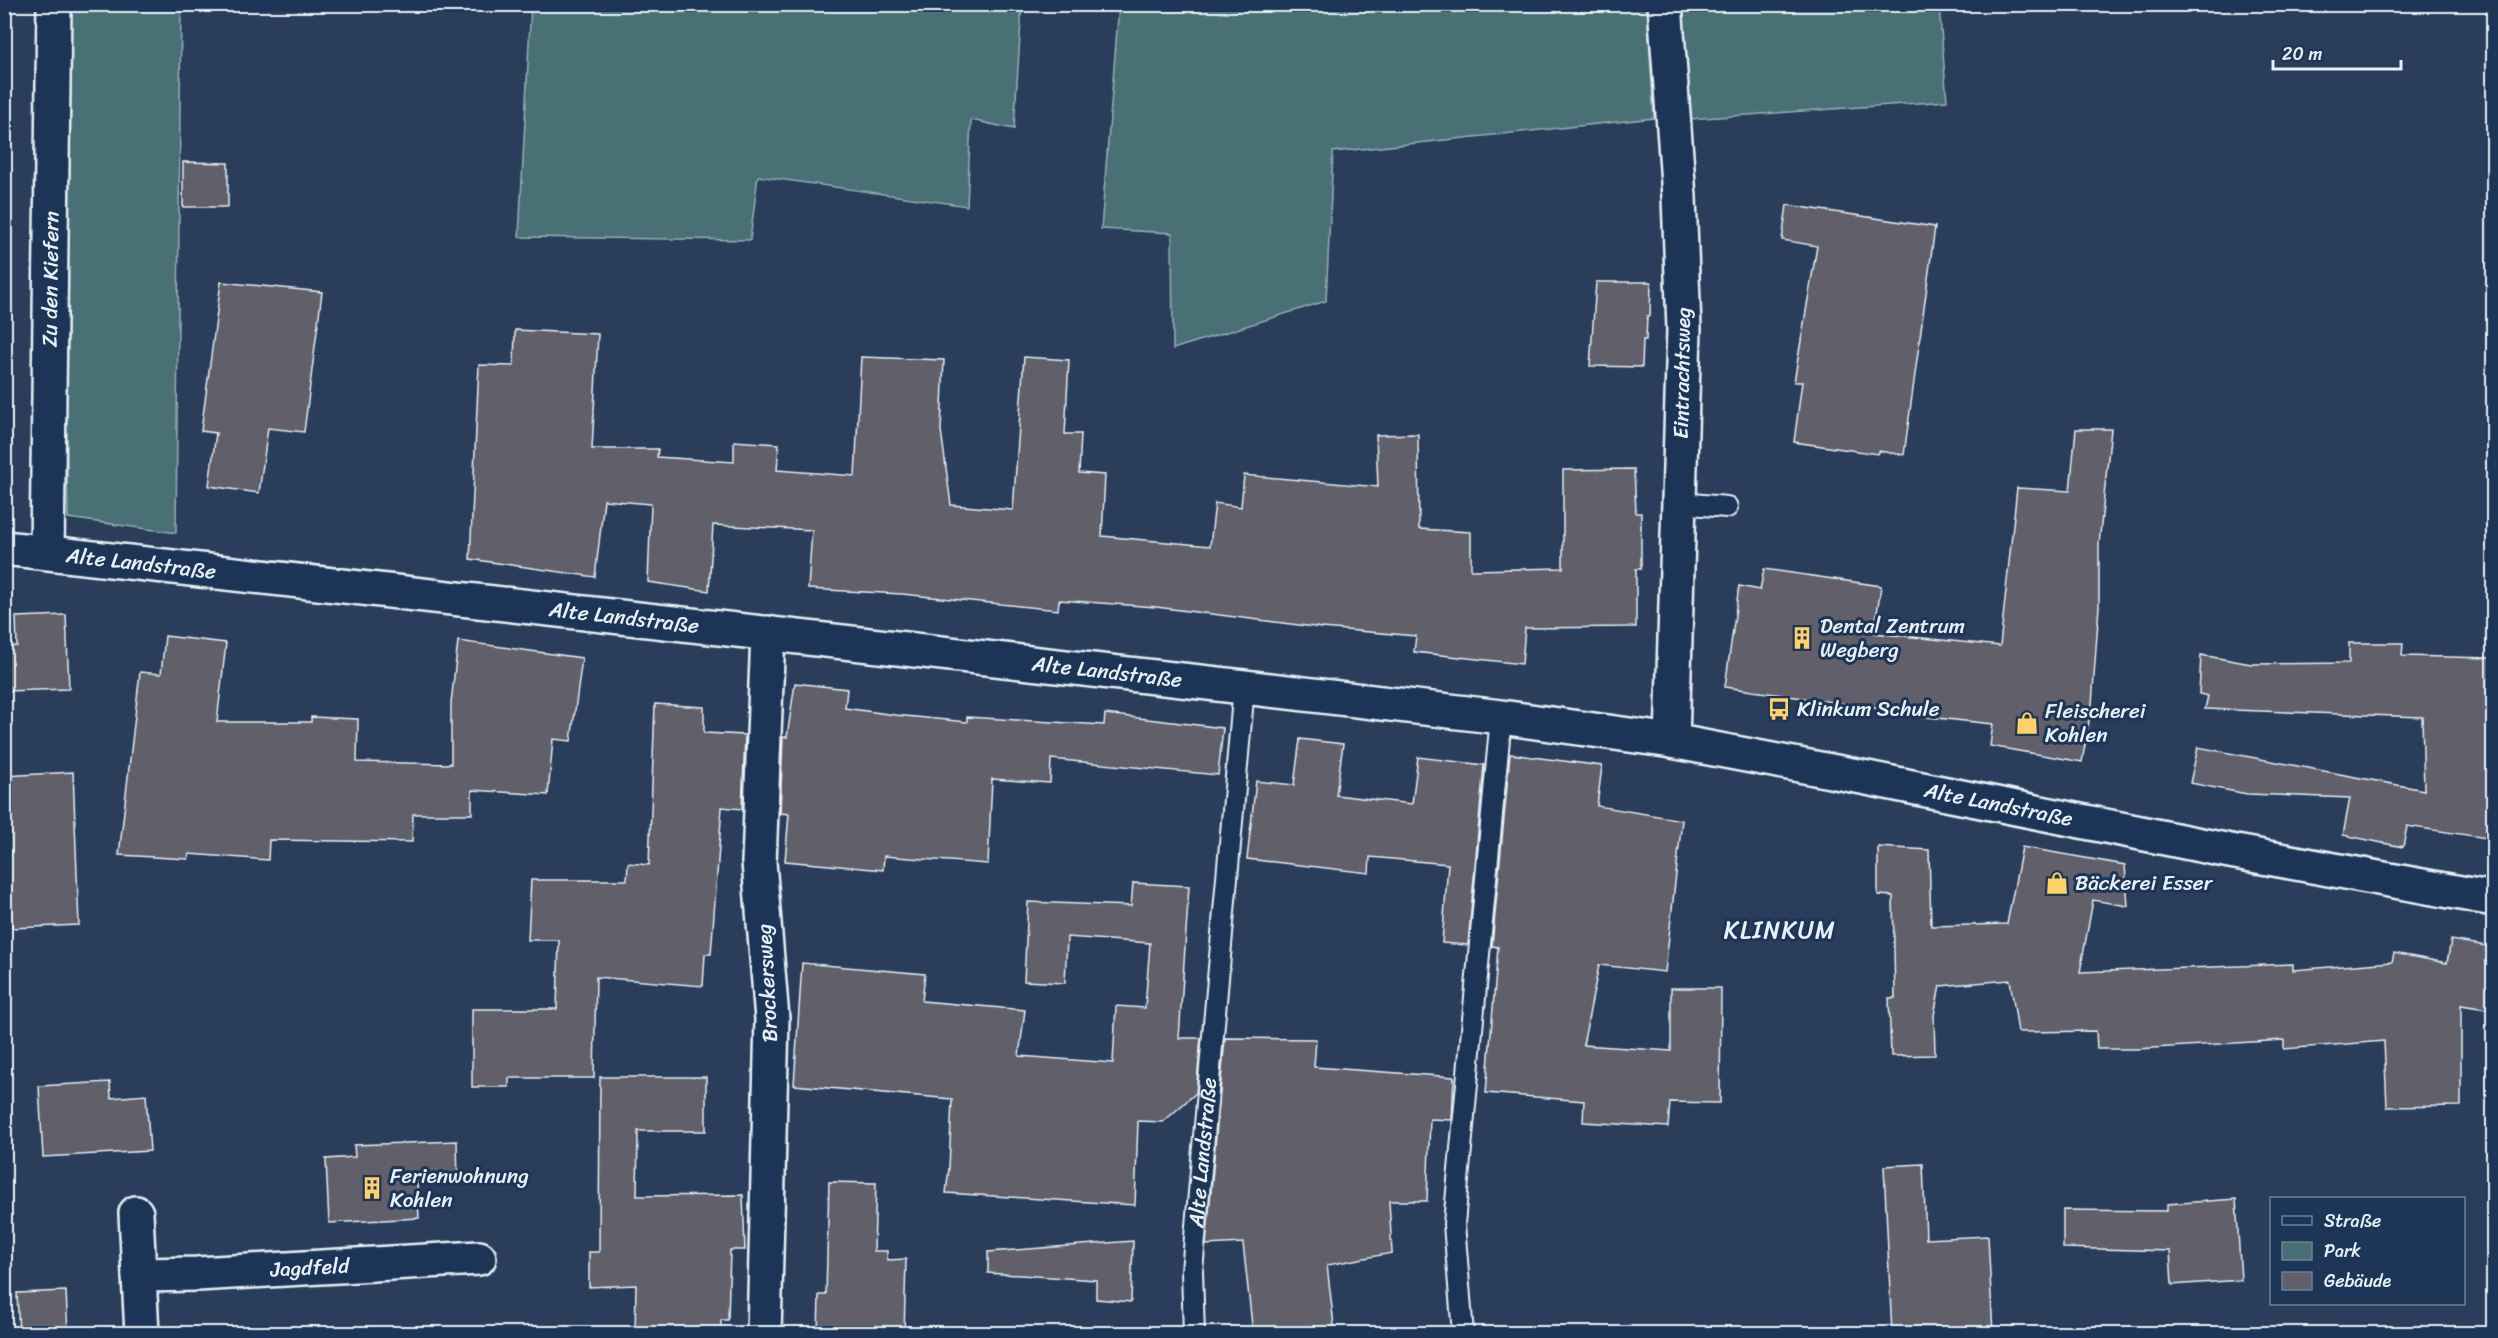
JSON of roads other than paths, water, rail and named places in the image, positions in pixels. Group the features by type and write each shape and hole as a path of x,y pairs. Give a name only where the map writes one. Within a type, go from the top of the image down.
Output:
{"main road":[{"name":"Zu den Kiefern","path":"46,552 54,4"},
{"name":"Eintrachtsweg","path":"1665,4 1679,197 1684,329 1672,741"},
{"name":"Alte Landstraße","path":"4,548 1244,687 1501,717 1672,741 2230,851 2493,899"},
{"name":"Brockersweg","path":"764,1334 772,1019 759,862 768,633"},
{"path":"136,1213 142,1334"},
{"name":"Jagdfeld","path":"139,1275 197,1274 479,1258"}],"lane":[{"path":"1679,503 1727,507"},
{"name":"Alte Landstraße","path":"1194,1334 1192,1271 1244,687"},
{"path":"1462,1334 1454,1224 1501,717"}],"place":[{"name":"Dental Zentrum Wegberg","path":"1802,638"},
{"name":"Klinkum Schule","path":"1779,709"},
{"name":"Fleischerei Kohlen","path":"2027,723"},
{"name":"Bäckerei Esser","path":"2057,883"},
{"name":"Ferienwohnung Kohlen","path":"372,1188"}],"district":[{"name":"KLINKUM","path":"1780,930"}]}
